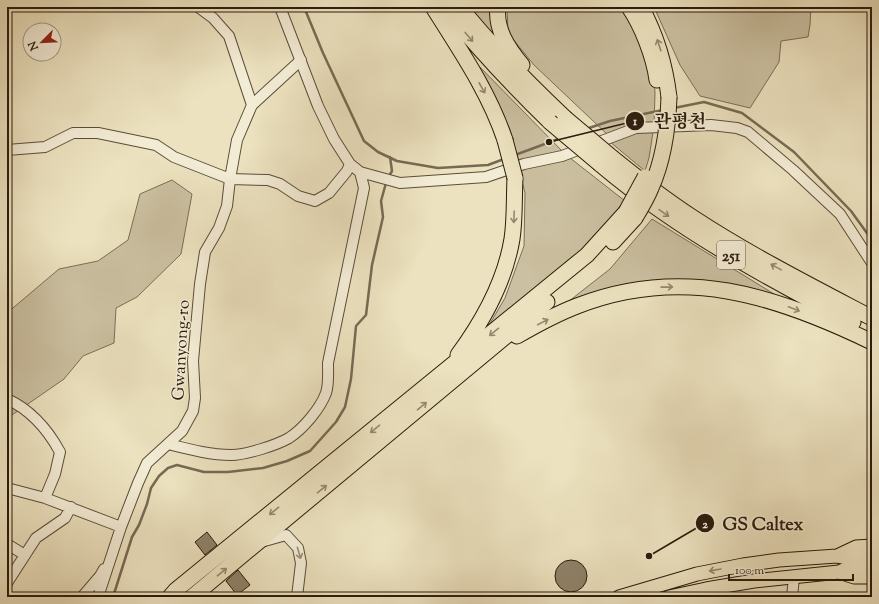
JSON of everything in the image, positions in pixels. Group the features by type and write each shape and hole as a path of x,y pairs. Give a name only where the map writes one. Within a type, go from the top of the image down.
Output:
{"highway":[{"path":"433,7 484,90 498,120 515,178 512,239 502,277 485,314 475,331 454,360 438,378"},
{"name":"251","path":"444,7 477,47 517,90 550,122 608,156 663,212 705,240 803,297 872,332"},
{"path":"460,7 486,40 523,78 570,116"},
{"path":"498,7 500,30 510,51 608,156"},
{"path":"192,597 593,263 652,188 662,159 668,125 664,96 650,53 639,25 629,7"},
{"path":"641,7 657,39 662,54 666,73 664,96"},
{"name":"251","path":"608,156 631,162 683,203 693,217 766,262 872,318"},
{"path":"170,597 176,590 438,378 587,255 631,215"},
{"path":"474,363 523,332 557,314 599,298 661,287 693,286 721,289 768,299 837,325 872,342"}],"main road":[{"path":"836,556 856,547 872,546"},
{"path":"619,597 697,574 779,560 836,556 855,559 872,558"},
{"path":"669,597 754,581 840,572 853,566 872,565"},
{"path":"840,572 854,577 872,577"}],"street":[{"path":"198,7 213,18 229,36 252,105 301,60"},
{"path":"280,7 318,106 334,139 350,164 364,174 400,183 486,177 524,164 562,156 636,128 711,125 737,128 748,132 793,170 840,214 872,263"},
{"name":"Gwanyong-ro","path":"98,597 121,527 147,463 182,431 193,411 195,398 193,361 200,284 205,252 219,228 227,206 237,140 252,105"},
{"path":"7,150 45,147 73,133 98,133 156,145 174,157 230,179 268,180 280,184 298,196 315,201 330,193 348,171 350,164"},
{"path":"168,444 195,451 230,455 248,453 289,438 303,427 326,392 328,363 364,188 364,174"},
{"path":"7,399 16,403 42,424 54,440 60,452 55,474 45,498"},
{"path":"8,491 45,498 121,527"},
{"path":"7,583 36,538 65,518 71,507"},
{"path":"257,543 286,535 298,548 302,563 297,597"},
{"path":"7,544 25,556"},
{"path":"85,596 113,555"},
{"path":"792,597 794,577"}],"shaded area":[{"path":"470,7 492,7 493,35"},
{"path":"507,7 622,7 639,37 652,70 655,93 654,125 609,136 534,65 508,33"},
{"path":"654,7 811,7 810,25 808,37 781,41 779,62 750,108 700,96 680,65"},
{"path":"477,64 565,154 625,201 584,252 482,337 505,298 524,246 525,193 509,130"},
{"path":"636,131 653,132 649,158 645,171 609,141"},
{"path":"172,180 192,194 181,254 137,297 116,308 114,343 83,356 64,379 12,415 7,412 7,313 59,269 98,261 128,240 140,194"},
{"path":"652,219 779,297 728,285 564,305 610,269"}],"building":[{"path":"207,532 217,545 205,555 195,542"},
{"path":"574,560 580,562 585,567 587,576 585,585 580,590 568,592 562,590 557,585 555,573 557,567 562,562"},
{"path":"238,570 250,585 237,595 226,581"}],"waterway":[{"path":"304,7 323,53 364,141 378,152 397,161 438,168 488,165 504,159"},
{"path":"674,108 704,102 742,113 794,152 851,211 872,240"},
{"path":"586,129 610,121 663,110"},
{"path":"515,155 561,138"},
{"path":"389,176 392,171 390,157"},
{"path":"113,597 132,537 139,525 151,488 159,476 168,468 177,465 204,472 228,472 263,468 287,461 310,451 336,422 345,407 351,379 356,326 366,315 372,265 383,217 381,201 386,183"}],"place":[{"name":"관평천","path":"549,142"},
{"name":"GS Caltex","path":"649,556"}]}
